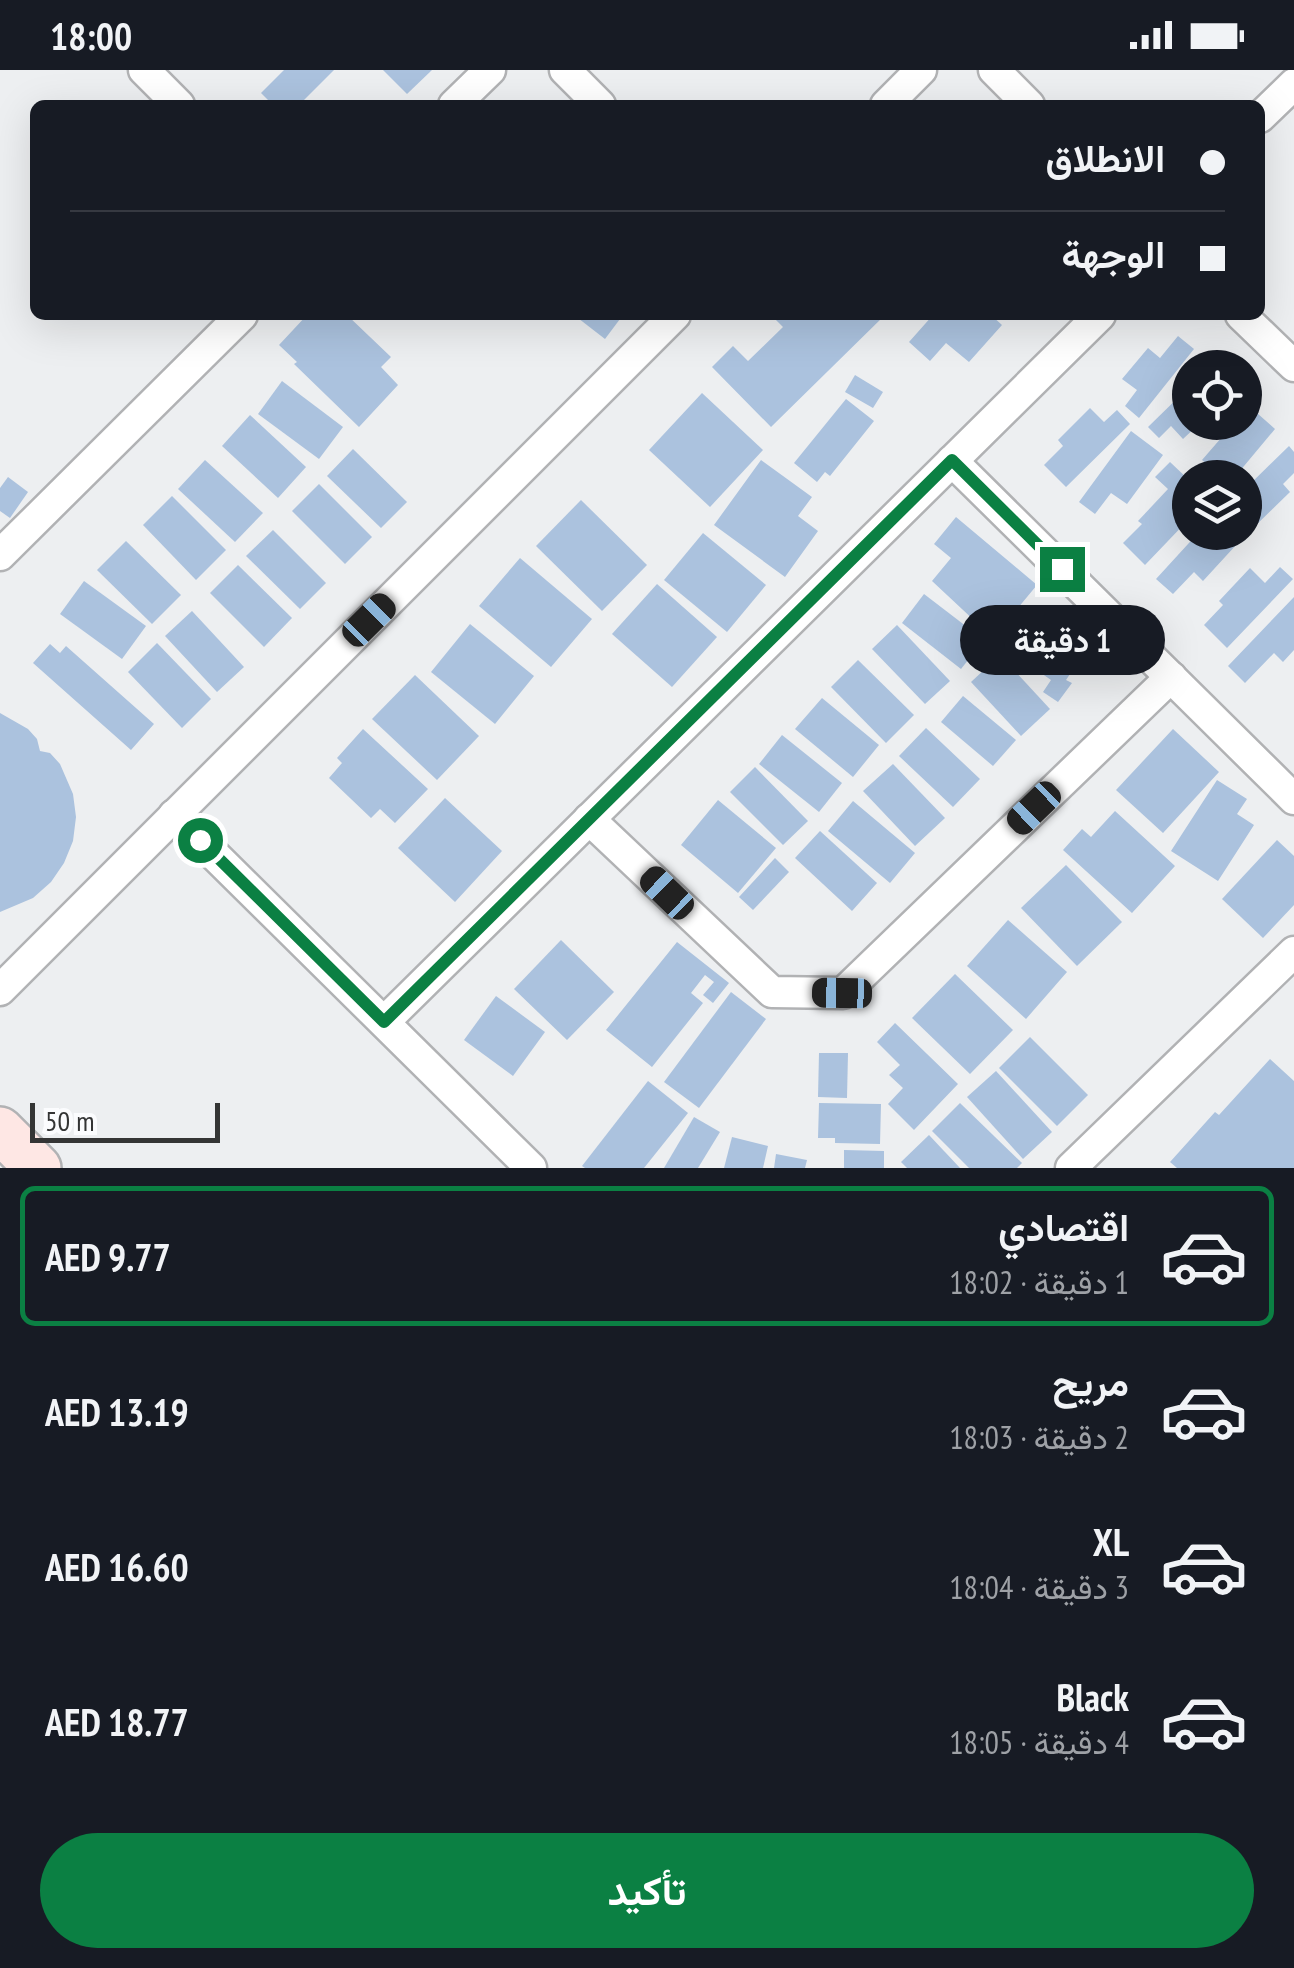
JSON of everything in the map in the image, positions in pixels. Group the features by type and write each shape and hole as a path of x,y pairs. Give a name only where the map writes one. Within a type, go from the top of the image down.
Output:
{"street":[{"path":"144,70 174,100"},
{"path":"459,100 490,70"},
{"path":"565,70 595,100"},
{"path":"891,100 921,70"},
{"path":"994,70 1025,100"},
{"path":"1265,113 1294,84"},
{"path":"0,554 237,320"},
{"path":"0,990 670,320"},
{"path":"384,1022 1095,320"},
{"path":"1247,320 1294,366"},
{"path":"952,460 1294,799"},
{"path":"589,820 772,992 842,993 1171,677"},
{"path":"174,815 531,1168"},
{"path":"1071,1168 1294,952"},
{"path":"0,1130 38,1168"}],"building":[{"path":"284,70 334,70 304,100 268,100 261,93"},
{"path":"383,70 432,70 407,94"},
{"path":"302,320 352,320 391,357 381,367 398,385 359,427 279,345"},
{"path":"580,320 619,320 605,339"},
{"path":"776,320 880,320 771,427 712,367 733,346 748,361 783,327"},
{"path":"929,320 996,320 1002,325 969,362 946,343 930,361 909,342"},
{"path":"1178,336 1194,349 1172,350 1172,377 1139,418 1125,406 1137,390 1122,379 1148,348 1160,358"},
{"path":"855,375 883,392 873,408 845,392"},
{"path":"282,381 343,427 319,459 258,414"},
{"path":"702,393 763,450 710,507 649,450"},
{"path":"846,399 874,421 830,476 825,472 817,482 794,463"},
{"path":"1172,404 1172,427 1159,438 1148,427"},
{"path":"1090,408 1104,422 1117,410 1130,424 1066,487 1044,465 1063,446 1058,440"},
{"path":"250,415 306,467 278,498 222,446"},
{"path":"1262,418 1275,429 1249,460 1202,460 1219,440 1262,440"},
{"path":"1131,431 1163,455 1127,504 1111,493 1095,514 1079,502"},
{"path":"1289,446 1294,452 1294,473 1283,484 1290,492 1262,519 1262,472"},
{"path":"353,449 407,502 381,528 327,476"},
{"path":"205,460 263,513 235,542 178,489"},
{"path":"761,460 812,497 798,516 818,531 785,577 714,525"},
{"path":"1172,464 1172,537 1145,565 1123,543 1168,489 1155,477"},
{"path":"8,477 28,492 10,518 0,511 0,488"},
{"path":"319,484 372,537 345,564 292,511"},
{"path":"172,496 226,550 196,580 143,525"},
{"path":"581,500 647,565 602,611 536,546"},
{"path":"956,517 1037,585 993,638 932,581 951,558 934,544"},
{"path":"273,530 326,583 300,609 246,556"},
{"path":"703,533 766,585 727,632 664,580"},
{"path":"126,541 181,595 152,624 97,570"},
{"path":"1183,550 1231,550 1203,581 1194,572 1173,594 1156,579"},
{"path":"520,558 592,619 551,667 479,606"},
{"path":"238,565 292,618 264,647 210,593"},
{"path":"1280,567 1293,579 1227,648 1204,625 1223,605 1219,601 1250,568 1265,583"},
{"path":"84,581 146,626 122,659 60,614"},
{"path":"657,584 717,637 672,687 612,634"},
{"path":"924,594 984,640 961,669 902,623"},
{"path":"1294,597 1294,650 1283,662 1274,653 1245,683 1228,666"},
{"path":"192,611 244,667 217,692 165,636"},
{"path":"1034,611 1072,637 1062,650 1078,662 1066,680 1072,683 1058,702 1043,692 1051,680 1031,666 1027,672 1003,654"},
{"path":"470,624 534,676 495,724 431,672"},
{"path":"897,625 950,681 925,704 872,649"},
{"path":"157,643 211,699 182,728 128,672"},
{"path":"50,644 60,653 66,646 154,724 131,750 33,663"},
{"path":"1000,655 1050,709 1021,736 971,682"},
{"path":"858,660 914,715 886,743 831,687"},
{"path":"415,675 479,736 437,780 372,719"},
{"path":"963,696 1016,740 993,766 941,722"},
{"path":"822,698 879,745 853,777 795,729"},
{"path":"0,713 28,729 37,739 40,751 50,753 60,764 73,794 76,817 73,841 51,882 33,898 0,912"},
{"path":"926,728 980,779 953,807 899,756"},
{"path":"363,729 428,789 395,823 380,809 371,818 329,778 342,763 337,758"},
{"path":"1173,729 1219,772 1163,833 1116,790"},
{"path":"782,735 842,783 819,812 759,764"},
{"path":"893,764 945,818 915,846 863,791"},
{"path":"755,767 808,821 783,845 730,792"},
{"path":"1217,780 1247,799 1237,814 1254,825 1218,881 1171,851"},
{"path":"445,798 502,851 455,902 398,848"},
{"path":"718,800 776,848 738,893 681,845"},
{"path":"853,801 915,853 890,883 828,831"},
{"path":"1115,811 1175,866 1132,913 1063,850 1082,829 1091,837"},
{"path":"820,831 877,883 852,911 795,858"},
{"path":"1277,840 1294,856 1294,905 1263,938 1222,899"},
{"path":"775,858 789,872 753,910 739,897"},
{"path":"1066,865 1122,922 1077,966 1021,908"},
{"path":"1008,920 1067,972 1026,1019 967,966"},
{"path":"561,940 614,992 567,1040 514,989"},
{"path":"677,942 729,983 713,1003 703,995 714,982 705,975 691,993 703,1003 652,1067 606,1030"},
{"path":"955,974 1013,1030 970,1074 912,1018"},
{"path":"731,992 766,1019 699,1108 664,1082"},
{"path":"496,996 545,1032 513,1076 464,1040"},
{"path":"895,1023 958,1084 914,1130 888,1104 903,1088 889,1075 900,1065 877,1042"},
{"path":"1030,1037 1088,1095 1057,1126 999,1068"},
{"path":"819,1053 848,1053 847,1098 818,1097"},
{"path":"1270,1059 1294,1081 1294,1168 1177,1168 1170,1162 1215,1112 1219,1115"},
{"path":"996,1071 1052,1132 1023,1159 967,1097"},
{"path":"648,1081 688,1113 644,1168 582,1166"},
{"path":"819,1103 881,1104 880,1144 835,1143 835,1138 818,1138"},
{"path":"960,1103 1022,1163 1017,1168 969,1168 932,1131"},
{"path":"694,1117 720,1132 698,1168 664,1168"},
{"path":"929,1135 960,1168 907,1168 901,1162"},
{"path":"732,1137 768,1146 763,1168 724,1168"},
{"path":"844,1150 884,1151 884,1168 844,1168"},
{"path":"776,1154 807,1160 805,1168 774,1168"}],"route":[{"path":"200,840 384,1022 952,460 1062,569"}]}
